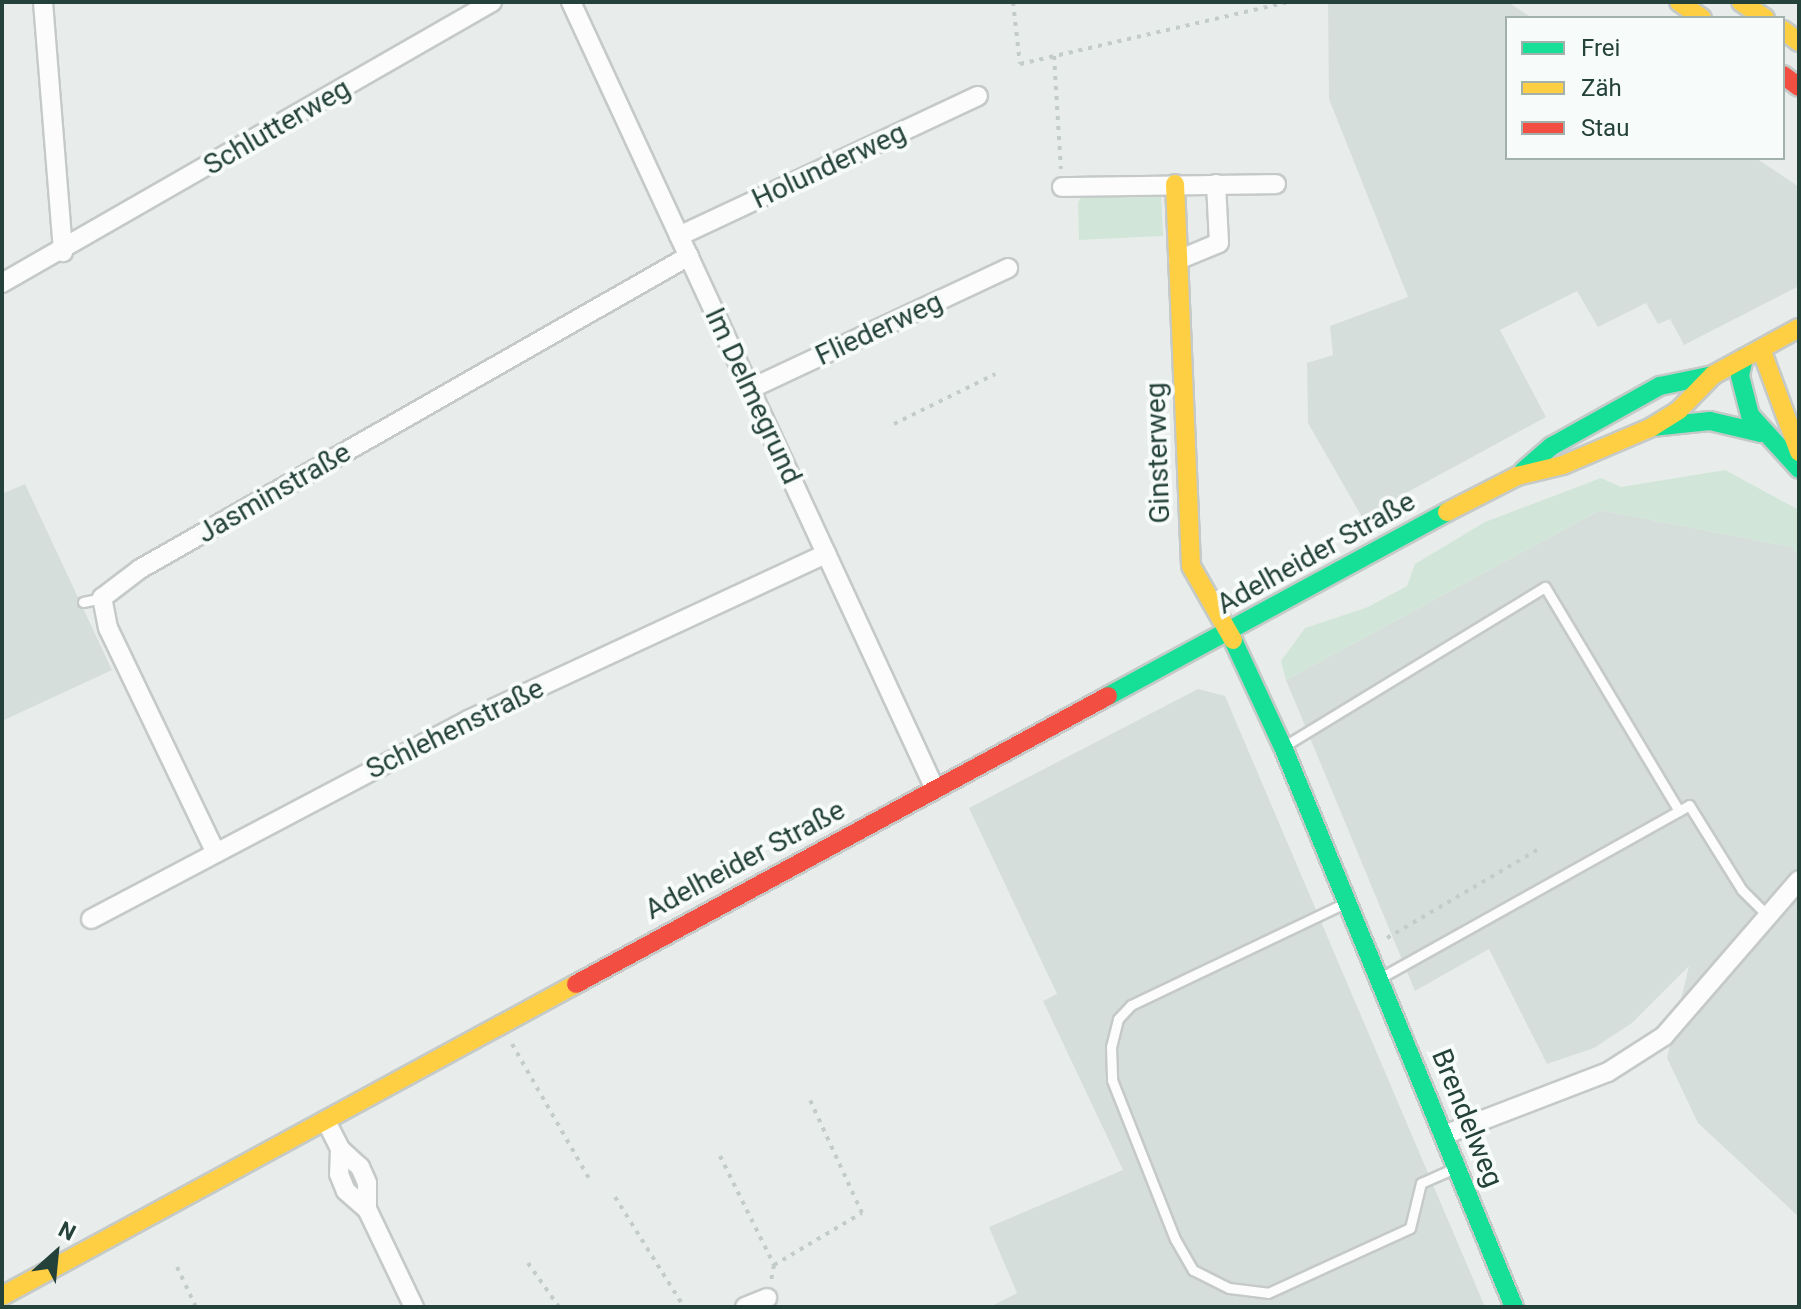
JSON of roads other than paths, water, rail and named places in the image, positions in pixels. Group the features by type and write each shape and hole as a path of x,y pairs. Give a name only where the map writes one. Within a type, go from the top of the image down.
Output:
{"main road":[{"path":"1679,2 1699,16"},
{"path":"1741,2 1762,16"},
{"name":"Ginsterweg","path":"1175,184 1191,566 1230,633"},
{"name":"Adelheider Straße","path":"1517,476 1563,465 1652,427 1679,410 1713,375 1799,328"},
{"path":"1752,353 1742,392 1761,433 1799,469"},
{"path":"1752,353 1799,452"},
{"name":"Adelheider Straße","path":"2,1296 1517,476 1552,446 1660,386 1713,375"},
{"path":"1652,427 1710,421 1761,433"},
{"name":"Brendelweg","path":"1230,633 1283,747 1514,1307"}],"street":[{"path":"43,2 63,252"},
{"name":"Schlutterweg","path":"2,283 63,252 492,2"},
{"name":"Im Delmegrund","path":"571,2 935,789"},
{"name":"Holunderweg","path":"679,236 978,96"},
{"path":"1178,260 1219,243 1216,184"},
{"path":"1062,187 1276,184"},
{"name":"Jasminstraße","path":"102,598 140,569 689,256"},
{"name":"Fliederweg","path":"750,389 1008,268"},
{"name":"Schlehenstraße","path":"91,919 214,849 468,720 826,554"},
{"path":"102,598 108,628 214,849"},
{"path":"1444,1135 1608,1072 1664,1036 1799,880"},
{"path":"326,1121 340,1149 339,1174 346,1191 367,1209 414,1307"},
{"path":"745,1307 767,1298"}],"lane":[{"path":"1552,446 1563,465"},
{"path":"1283,747 1310,734 1545,587 1679,811"},
{"path":"83,602 102,598"},
{"path":"1380,978 1689,805 1742,890 1768,916"},
{"path":"1348,902 1131,1005 1118,1019 1111,1047 1112,1080 1175,1239 1193,1270 1229,1288 1268,1293 1410,1228 1421,1183 1457,1167"}]}
